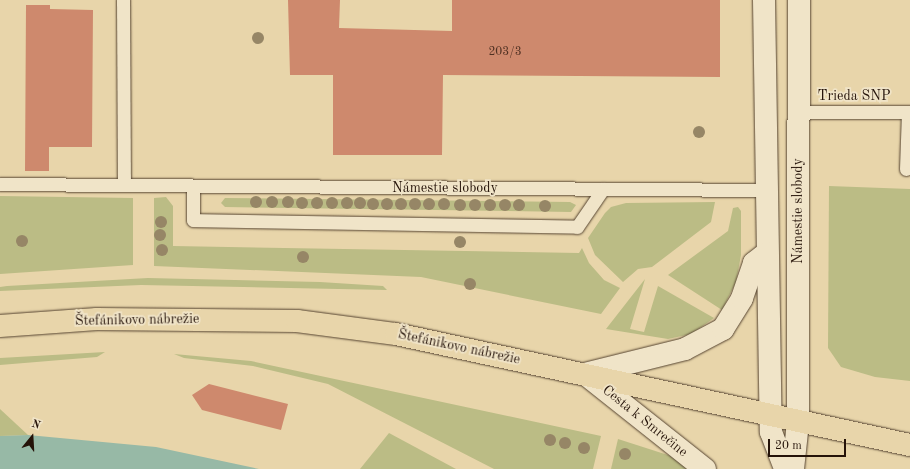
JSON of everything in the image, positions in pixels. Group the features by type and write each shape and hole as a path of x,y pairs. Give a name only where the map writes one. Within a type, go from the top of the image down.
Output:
{"main road":[{"name":"Štefánikovo nábrežie","path":"0,326 97,320 296,321 396,334 910,445"}],"street":[{"path":"764,0 765,190 771,416 774,443 785,469"},
{"name":"Námestie slobody","path":"798,422 799,0"},
{"path":"585,374 685,349 723,330 742,298 754,263 767,253"},
{"name":"Cesta k Smrečine","path":"585,374 705,469"},
{"path":"793,469 798,422"}],"lane":[{"path":"123,0 124,185"},
{"name":"Trieda SNP","path":"798,112 909,112"},
{"path":"906,169 909,112"},
{"name":"Námestie slobody","path":"0,184 765,190"},
{"path":"193,186 193,220 577,227 603,189"}],"green space":[{"path":"829,186 910,189 910,381 875,377 841,367 828,348"},
{"path":"0,196 133,198 133,265 0,274"},
{"path":"166,197 173,206 173,246 579,253 582,248 589,263 604,280 620,288 601,314 421,277 154,266 154,198"},
{"path":"225,198 570,202 576,205 571,212 225,207 221,203"},
{"path":"715,202 711,222 652,267 638,269 623,282 595,255 588,238 605,213 611,207 626,203"},
{"path":"738,207 741,211 741,255 736,282 722,310 668,275 728,231 733,208"},
{"path":"148,278 320,282 383,286 387,290 141,285 0,291 0,287 7,286"},
{"path":"645,279 630,329 644,332 658,286 714,318 691,334 668,339 606,329"},
{"path":"105,352 97,357 0,365 0,358"},
{"path":"174,354 251,361 601,436 593,469 494,469 328,384 253,366 184,358"},
{"path":"0,409 28,435 0,436"},
{"path":"389,433 456,469 360,469"},
{"path":"618,439 674,457 691,469 611,469"}],"shaded area":[{"path":"28,435 156,447 259,469 0,469 0,436"}],"building":[{"path":"288,0 340,0 339,28 452,31 452,0 720,0 720,77 443,75 442,155 333,155 333,75 290,75"},
{"path":"26,5 50,5 50,9 93,10 92,147 49,147 49,171 25,171"},
{"path":"209,384 288,404 281,430 202,410 192,395"}]}
